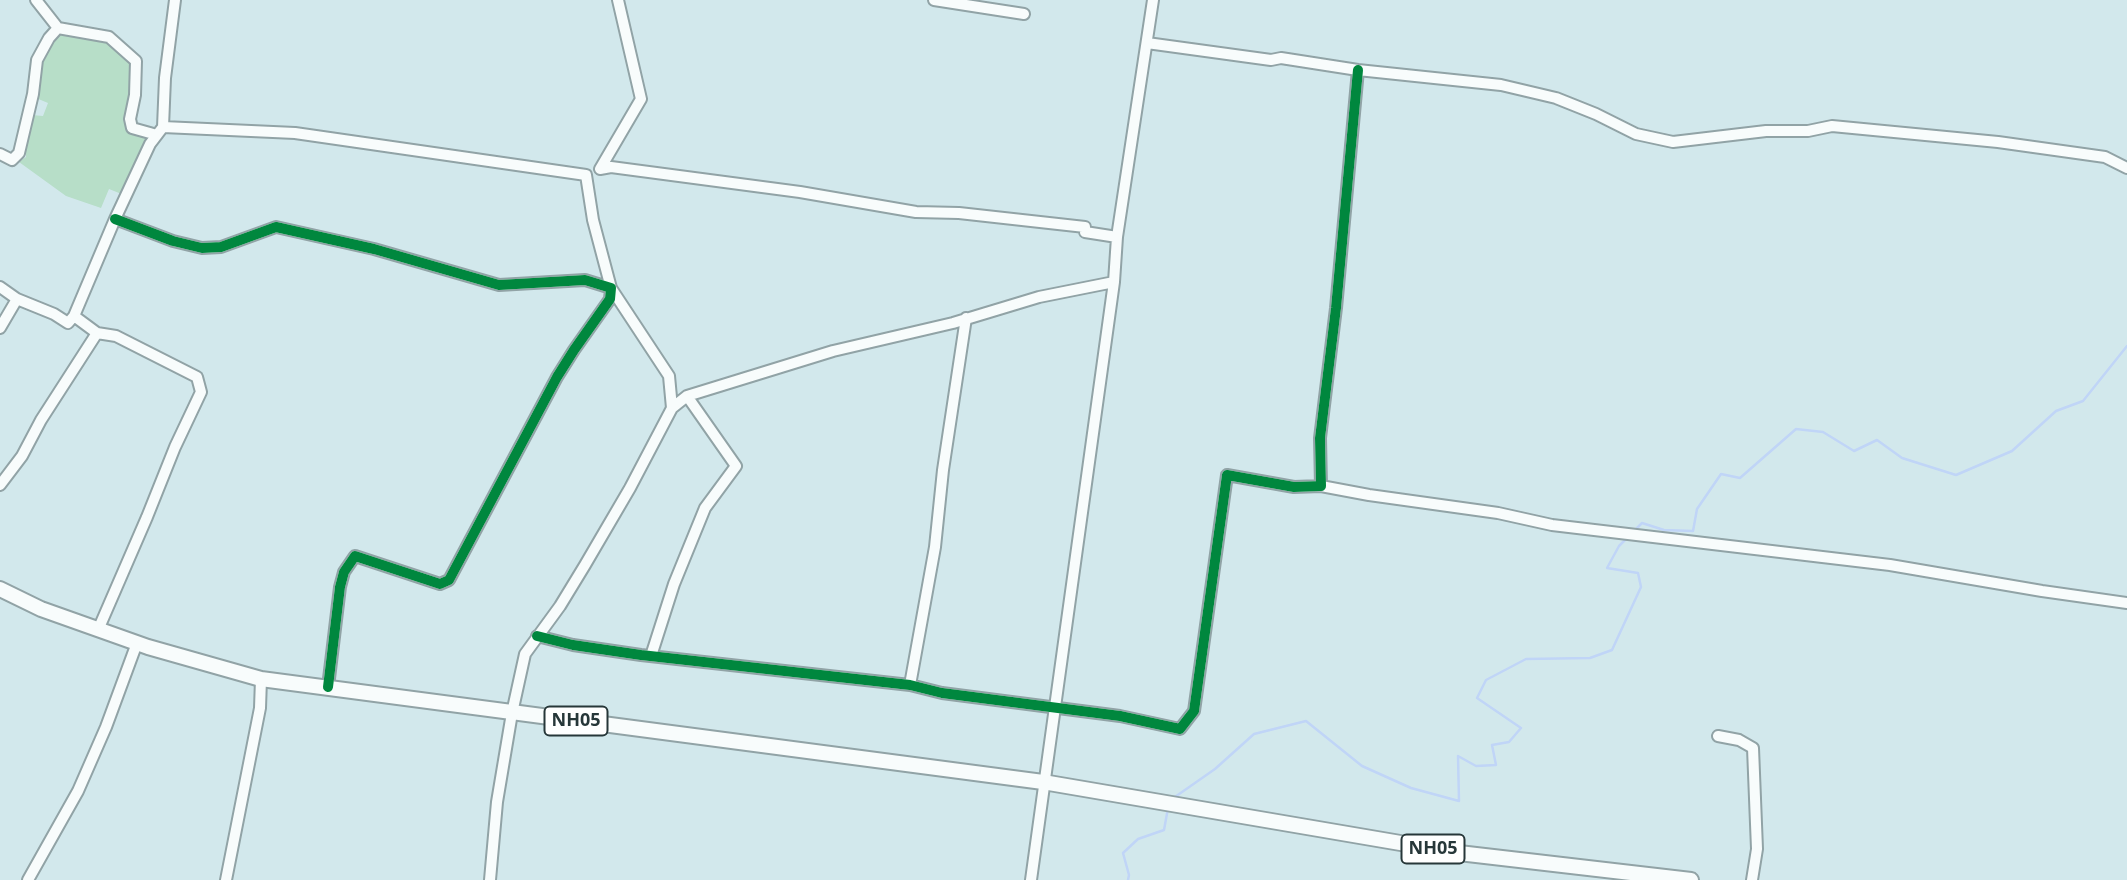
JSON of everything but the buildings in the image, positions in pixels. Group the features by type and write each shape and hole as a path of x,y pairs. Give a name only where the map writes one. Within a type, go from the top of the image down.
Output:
{"main road":[{"name":"NH05","path":"0,589 41,609 98,630 261,679 1043,782 1459,853 1691,880"}],"street":[{"path":"36,0 58,28 109,37 136,61 135,94 130,119 132,128 160,131 295,133 586,175 593,220 611,288 669,376 672,408"},
{"path":"0,287 17,299 54,314 68,323 74,316 149,144 160,131 175,0"},
{"path":"618,0 641,99 600,169 611,167 800,192 916,212 959,213 1085,227 1085,232 1117,237"},
{"path":"934,0 1024,14"},
{"path":"1031,880 1114,282 1117,237 1153,0"},
{"path":"0,154 12,160 19,153 33,94 37,60 58,28"},
{"path":"1147,43 1271,60 1281,58 1501,85 1556,98 1636,134 1673,142 1766,131 1808,131 1832,126 2011,144 2105,158 2127,168"},
{"path":"1321,486 1320,438 1336,308 1357,69"},
{"path":"115,219 173,241 202,248 221,247 276,227 374,249 499,285 586,280 611,288"},
{"path":"490,880 497,802 525,654 560,606 585,565 631,488 672,408 687,396 833,351 1039,298 1114,282"},
{"path":"328,687 340,587 344,572 355,556 440,584 449,580 557,377 610,299 611,288"},
{"path":"0,328 17,299"},
{"path":"74,316 97,333 116,336 197,377 201,392 98,630"},
{"path":"911,685 935,547 943,470 966,318"},
{"path":"0,485 22,456 41,420 97,333"},
{"path":"651,656 674,584 705,508 736,466 687,396"},
{"path":"537,636 573,645 651,656 911,685 942,693 1120,716 1180,729 1195,711 1227,475 1294,487 1321,486 1498,513 1552,525 1890,565 2127,603"},
{"path":"28,880 78,791 106,727 137,643"},
{"path":"226,880 260,708 261,679"},
{"path":"1718,736 1739,740 1753,748 1757,849 1752,880"}],"green space":[{"path":"54,34 104,39 133,65 128,130 148,139 124,195 109,189 101,208 66,196 19,162 26,157 32,115 43,116 48,103 36,98 42,58"}],"waterway":[{"path":"1633,532 1642,523 1664,530 1693,531 1697,509 1721,474 1740,478 1796,429 1823,432 1854,451 1877,440 1902,458 1956,475 2012,451 2056,411 2083,401 2127,346"},
{"path":"1172,799 1215,769 1254,734 1306,721 1362,766 1411,788 1459,801 1458,756 1476,766 1496,765 1492,745 1509,742 1521,728 1477,698 1486,680 1526,659 1590,658 1612,650 1641,587 1638,573 1607,568 1619,546 1628,537"},
{"path":"1128,880 1123,853 1138,839 1164,830 1168,808"}],"cycle path":[{"path":"537,636 573,645 641,655 910,685 942,693 1120,716 1180,729 1194,711 1227,475 1294,487 1321,486 1320,438 1336,308 1358,70"},
{"path":"115,219 173,241 202,248 221,247 276,227 374,249 499,285 585,280 611,288 610,299 557,377 449,580 440,584 355,556 344,572 340,587 328,687"}]}
